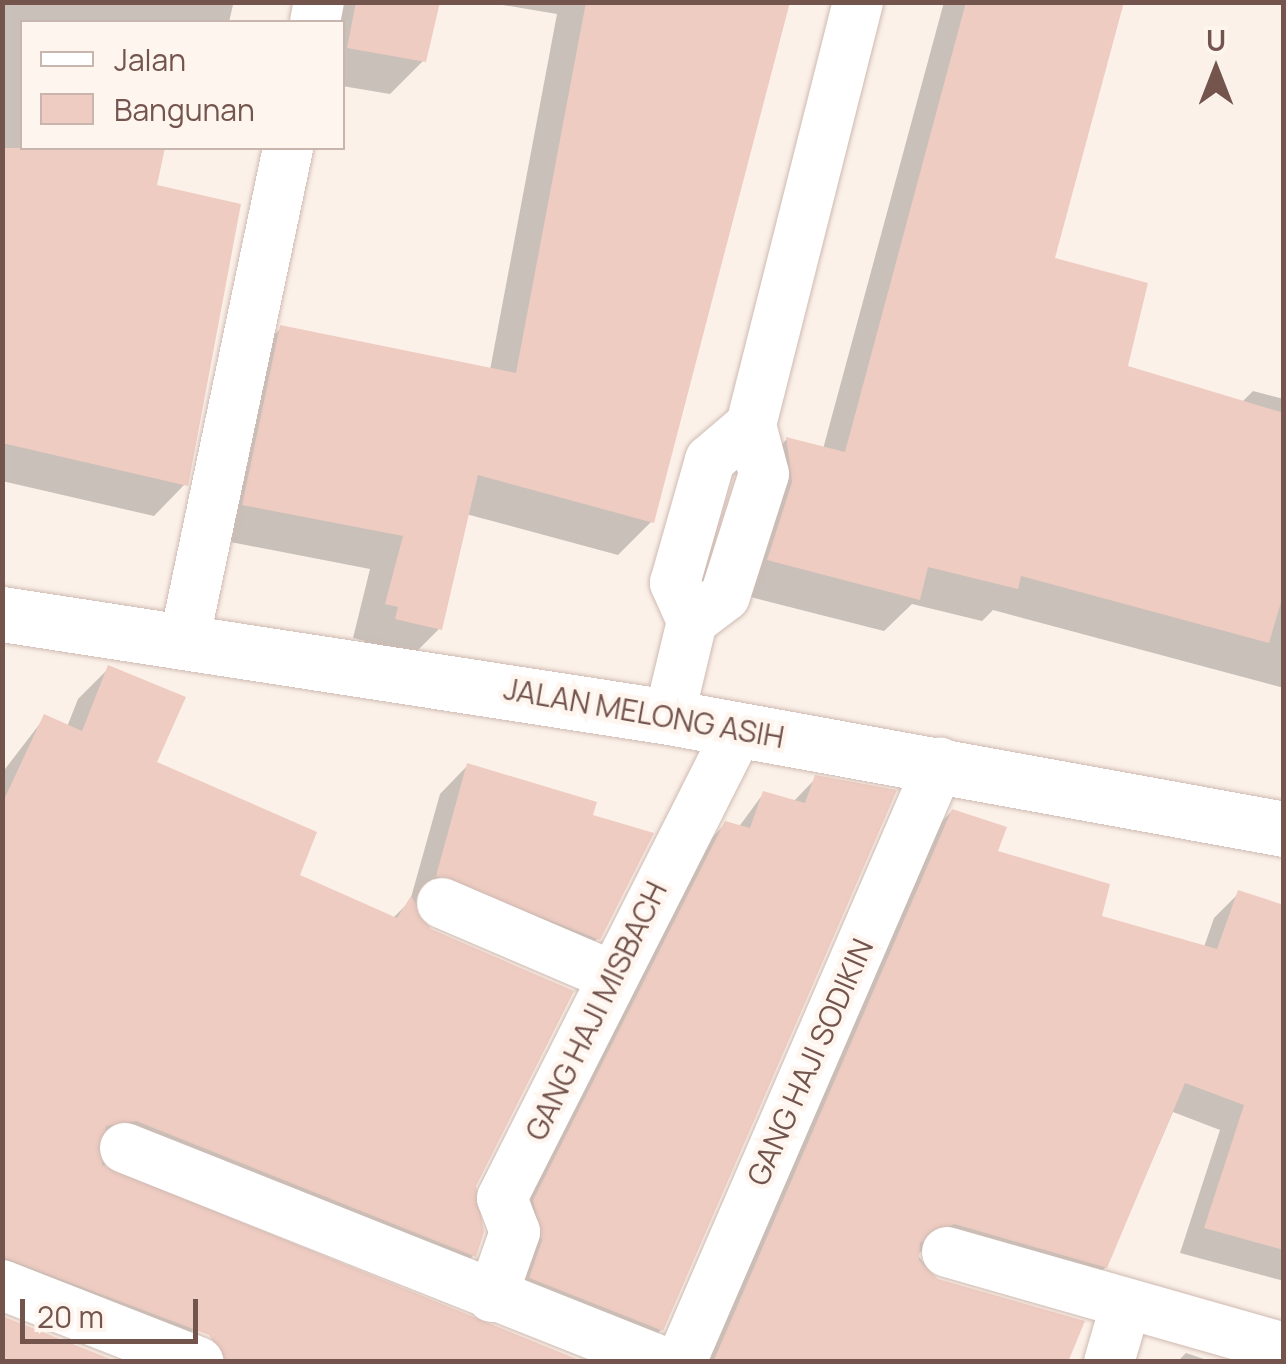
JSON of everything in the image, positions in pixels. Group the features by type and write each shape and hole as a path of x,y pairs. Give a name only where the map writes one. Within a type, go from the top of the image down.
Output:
{"main road":[{"name":"JALAN MELONG ASIH","path":"2,614 185,637 669,717 1284,829"}],"street":[{"path":"669,717 692,621 725,596 764,474 751,425 858,2"},
{"path":"185,637 288,150"},
{"name":"GANG HAJI MISBACH","path":"492,1296 515,1232 502,1198 610,974 739,729"},
{"name":"GANG HAJI SODIKIN","path":"680,1362 940,764"},
{"path":"442,903 610,974"},
{"path":"125,1148 663,1362"},
{"path":"947,1252 1284,1348"},
{"path":"2,1285 198,1362"},
{"path":"1109,1362 1126,1304"}],"building":[{"path":"356,2 440,2 426,62 347,48"},
{"path":"586,2 790,2 654,523 478,475 442,630 395,619 398,607 385,604 403,536 242,505 280,325 516,373"},
{"path":"966,2 1124,2 1055,258 1148,283 1128,366 1284,413 1284,592 1269,643 1021,576 1018,589 928,567 920,600 767,560 792,482 786,437 845,452"},
{"path":"2,148 165,150 157,185 241,204 188,486 2,443"},
{"path":"108,665 186,697 157,762 317,832 300,875 397,918 411,896 431,929 574,991 476,1186 484,1232 476,1257 136,1121 106,1126 102,1165 584,1362 226,1362 209,1335 2,1257 2,804 44,714 82,731"},
{"path":"467,763 597,802 593,815 654,833 600,940 436,876"},
{"path":"815,775 897,790 663,1331 529,1278 542,1240 533,1200 725,821 750,828 763,791 805,803"},
{"path":"952,809 1007,827 998,851 1110,884 1102,916 1217,949 1238,890 1284,905 1284,1250 1204,1228 1244,1105 1185,1083 1107,1268 954,1224 920,1243 919,1260 938,1279 1085,1321 1068,1362 713,1362"},
{"path":"2,1316 118,1362 2,1362"}]}
